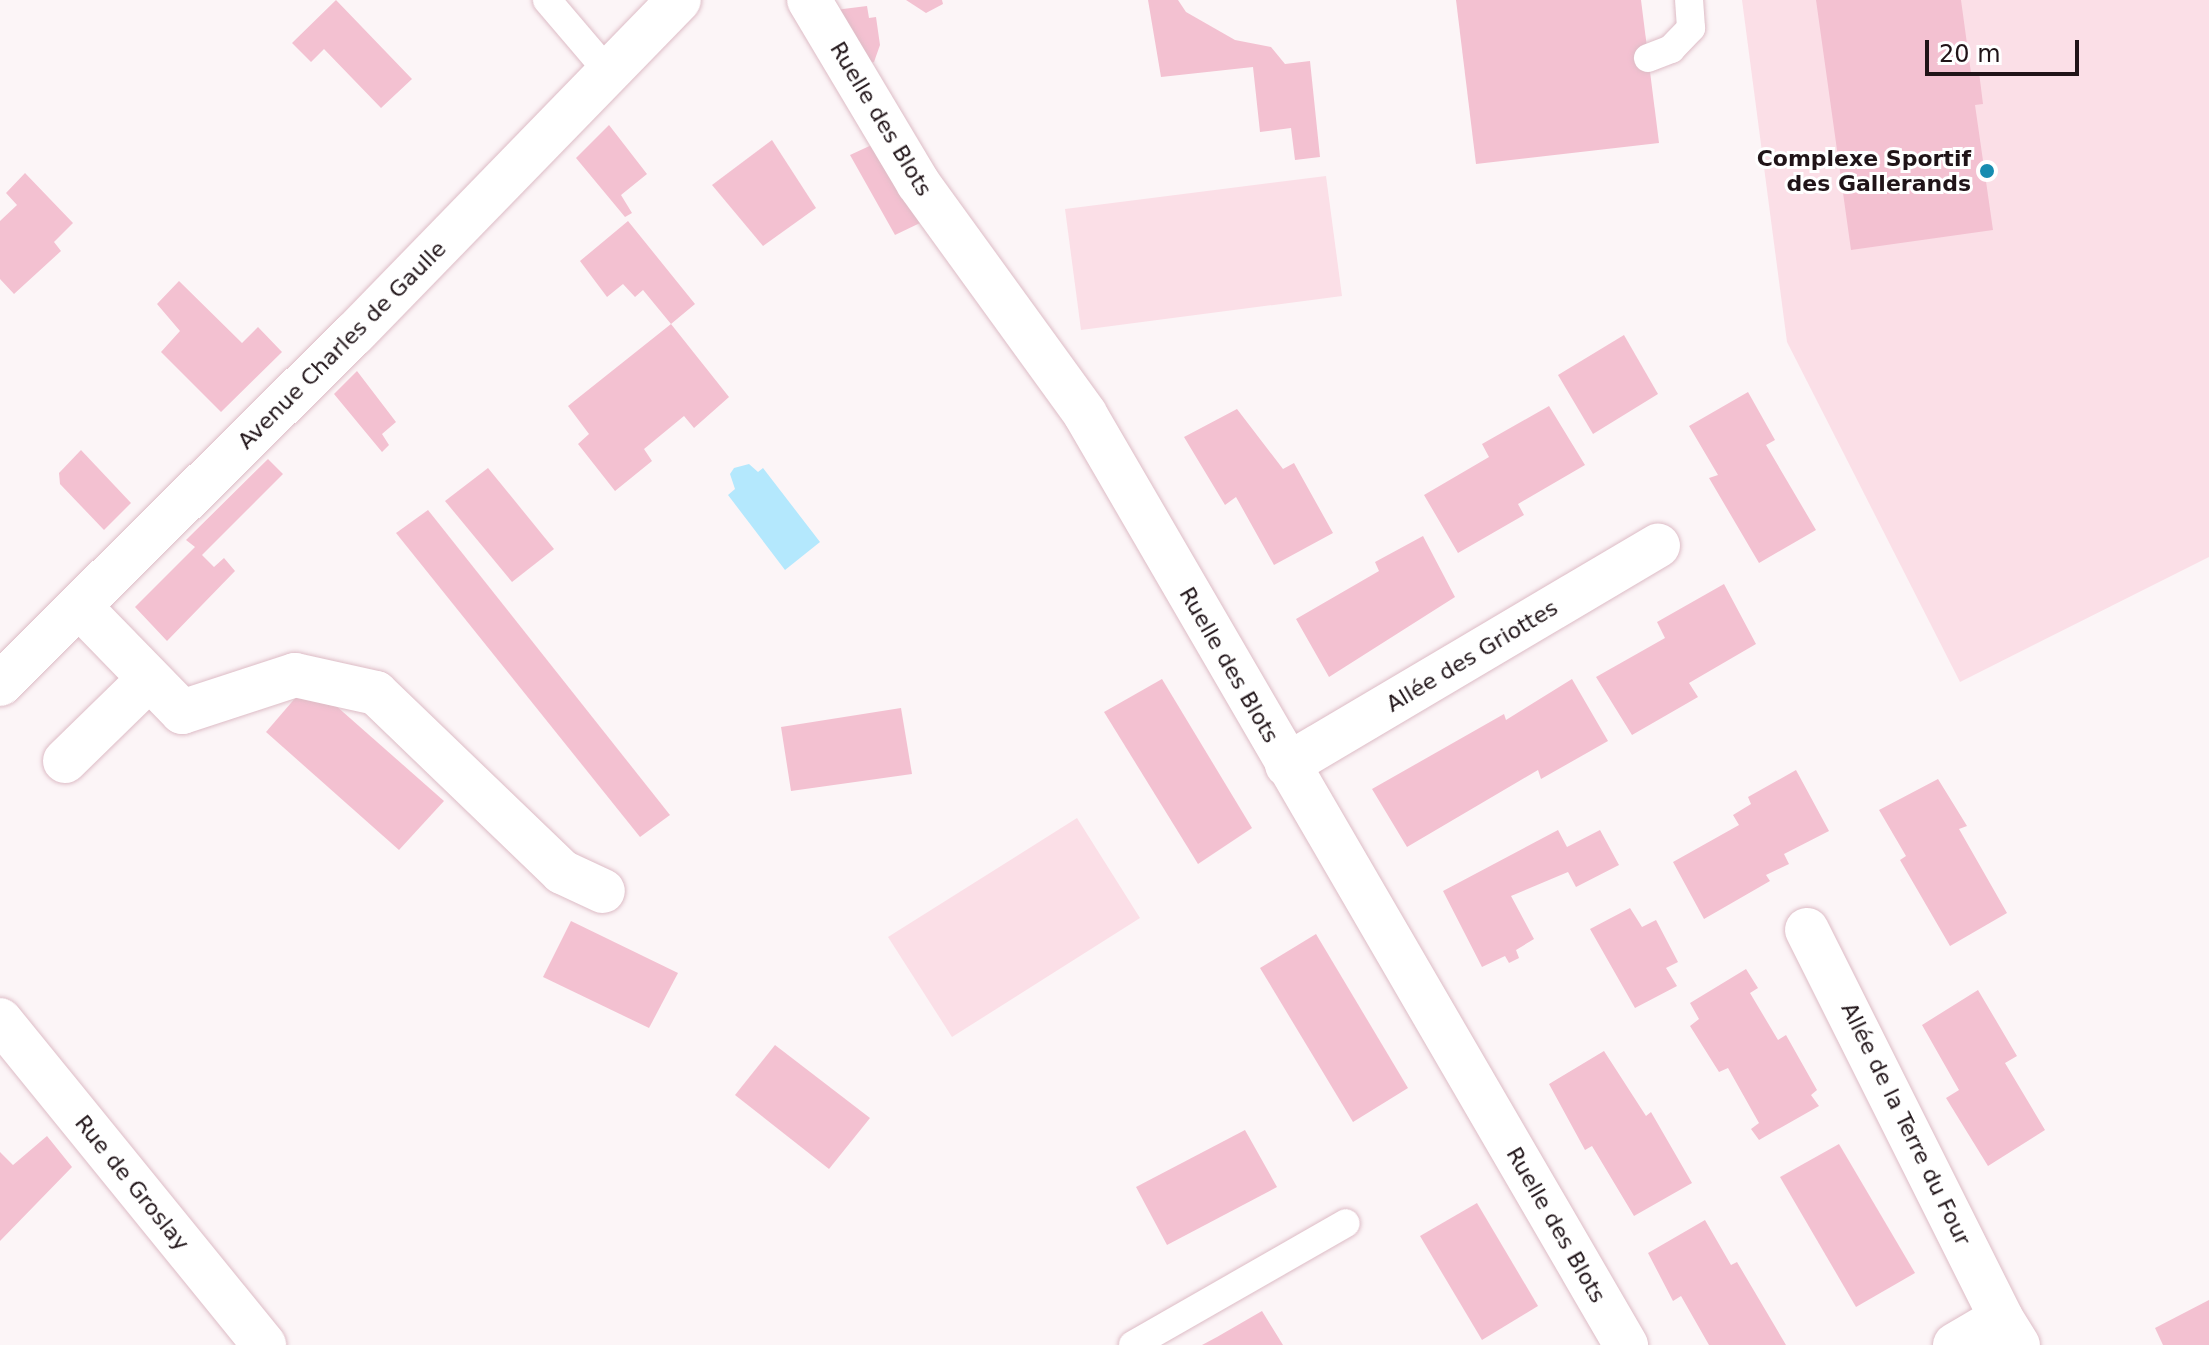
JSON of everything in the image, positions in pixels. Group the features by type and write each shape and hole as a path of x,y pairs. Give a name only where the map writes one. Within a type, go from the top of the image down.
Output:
{"street":[{"name":"Avenue Charles de Gaulle","path":"0,684 81,608 610,74 679,0"},
{"name":"Ruelle des Blots","path":"809,0 918,183 1085,414 1626,1345"},
{"name":"Allée des Griottes","path":"1287,765 1658,546"},
{"path":"81,608 182,712 295,675 376,693 562,872 603,891"},
{"path":"65,761 149,679"},
{"name":"Allée de la Terre du Four","path":"1807,930 2010,1332"},
{"name":"Rue de Groslay","path":"0,1020 264,1345"},
{"path":"1955,1345 2010,1332"}],"lane":[{"path":"547,0 610,74"},
{"path":"1648,58 1671,49 1691,28 1689,0"},
{"path":"1133,1345 1346,1223"}],"shaded area":[{"name":"Complexe Sportif des Gallerands","path":"1742,0 2209,0 2209,557 1960,682 1787,342"},
{"path":"1326,176 1342,296 1081,330 1065,209"},
{"path":"1077,818 1140,918 952,1037 888,937"}],"water":[{"path":"749,464 758,472 763,468 820,542 785,570 728,495 735,489 730,474 734,468"}],"building":[{"path":"336,0 412,79 381,108 324,49 311,62 292,43"},
{"path":"906,0 942,0 943,4 926,13"},
{"path":"1148,0 1178,0 1186,12 1235,40 1271,47 1285,64 1310,61 1320,157 1295,160 1291,128 1260,132 1253,67 1161,77"},
{"path":"1456,0 1641,0 1659,143 1476,164"},
{"path":"1816,0 1961,0 1971,73 1979,72 1983,104 1975,105 1993,230 1851,250"},
{"path":"867,6 869,18 876,17 880,45 874,62 865,64 835,10"},
{"path":"609,125 647,174 621,195 632,213 625,217 576,158"},
{"path":"772,140 816,208 763,246 712,185"},
{"path":"876,143 920,223 895,235 850,155"},
{"path":"25,173 73,223 54,242 61,251 14,294 0,279 0,221 17,205 6,193"},
{"path":"628,221 695,304 671,324 643,290 635,297 623,284 607,297 580,261"},
{"path":"179,281 242,343 258,327 282,352 221,412 161,352 180,331 157,304"},
{"path":"671,324 729,397 694,428 684,416 644,449 652,461 615,491 578,444 589,434 568,406"},
{"path":"1624,335 1658,394 1593,434 1558,375"},
{"path":"357,371 396,422 382,434 389,445 382,452 334,394"},
{"path":"1748,392 1775,440 1766,445 1816,530 1759,563 1709,478 1718,475 1689,426"},
{"path":"1549,406 1585,465 1518,504 1524,515 1458,553 1424,495 1489,457 1482,444"},
{"path":"1237,409 1283,469 1294,463 1333,533 1274,565 1236,497 1225,505 1184,437"},
{"path":"81,450 131,503 104,530 60,484 59,473"},
{"path":"268,459 283,474 202,555 214,567 224,558 235,571 167,641 135,607 195,547 186,540"},
{"path":"488,468 554,549 512,582 445,501"},
{"path":"428,510 670,815 640,837 396,533"},
{"path":"1423,536 1455,597 1329,677 1296,619 1379,571 1375,562"},
{"path":"1724,584 1756,644 1689,683 1698,697 1632,735 1596,677 1665,638 1657,622"},
{"path":"1162,679 1252,828 1198,864 1104,712"},
{"path":"1572,679 1608,741 1541,779 1538,770 1407,847 1372,789 1504,714 1506,720"},
{"path":"309,682 444,801 399,850 266,732"},
{"path":"901,708 912,774 791,791 781,727"},
{"path":"1796,770 1829,831 1784,854 1789,864 1766,875 1770,881 1704,919 1673,862 1739,825 1733,815 1751,804 1748,797"},
{"path":"1938,779 1967,826 1959,829 2007,913 1950,946 1900,860 1906,856 1879,810"},
{"path":"1558,830 1567,847 1600,830 1619,865 1576,887 1568,872 1511,896 1534,939 1516,950 1519,958 1509,963 1505,956 1482,967 1443,891"},
{"path":"1630,908 1642,927 1656,920 1678,962 1666,968 1677,986 1635,1008 1590,929"},
{"path":"571,921 678,973 649,1028 543,977"},
{"path":"1316,934 1408,1088 1353,1122 1260,968"},
{"path":"1746,969 1758,988 1750,993 1778,1040 1786,1035 1817,1090 1811,1095 1819,1106 1759,1140 1751,1129 1759,1123 1728,1068 1719,1072 1690,1026 1699,1019 1690,1003"},
{"path":"1978,990 2017,1056 2005,1063 2045,1130 1988,1166 1946,1098 1959,1090 1922,1025"},
{"path":"775,1045 870,1118 829,1169 735,1095"},
{"path":"1604,1051 1646,1116 1651,1112 1692,1183 1634,1216 1592,1146 1585,1150 1549,1084"},
{"path":"1245,1130 1277,1187 1167,1245 1136,1187"},
{"path":"47,1136 72,1167 0,1241 0,1152 13,1165"},
{"path":"1839,1144 1915,1273 1856,1307 1780,1177"},
{"path":"1477,1203 1538,1306 1482,1340 1420,1236"},
{"path":"1705,1220 1731,1265 1737,1262 1786,1345 1709,1345 1681,1296 1673,1301 1648,1253"},
{"path":"2209,1300 2209,1345 2163,1345 2155,1328"},
{"path":"1262,1311 1283,1345 1202,1345 1217,1337"}],"place":[{"name":"Complexe Sportif des Gallerands","path":"1987,171"}]}
